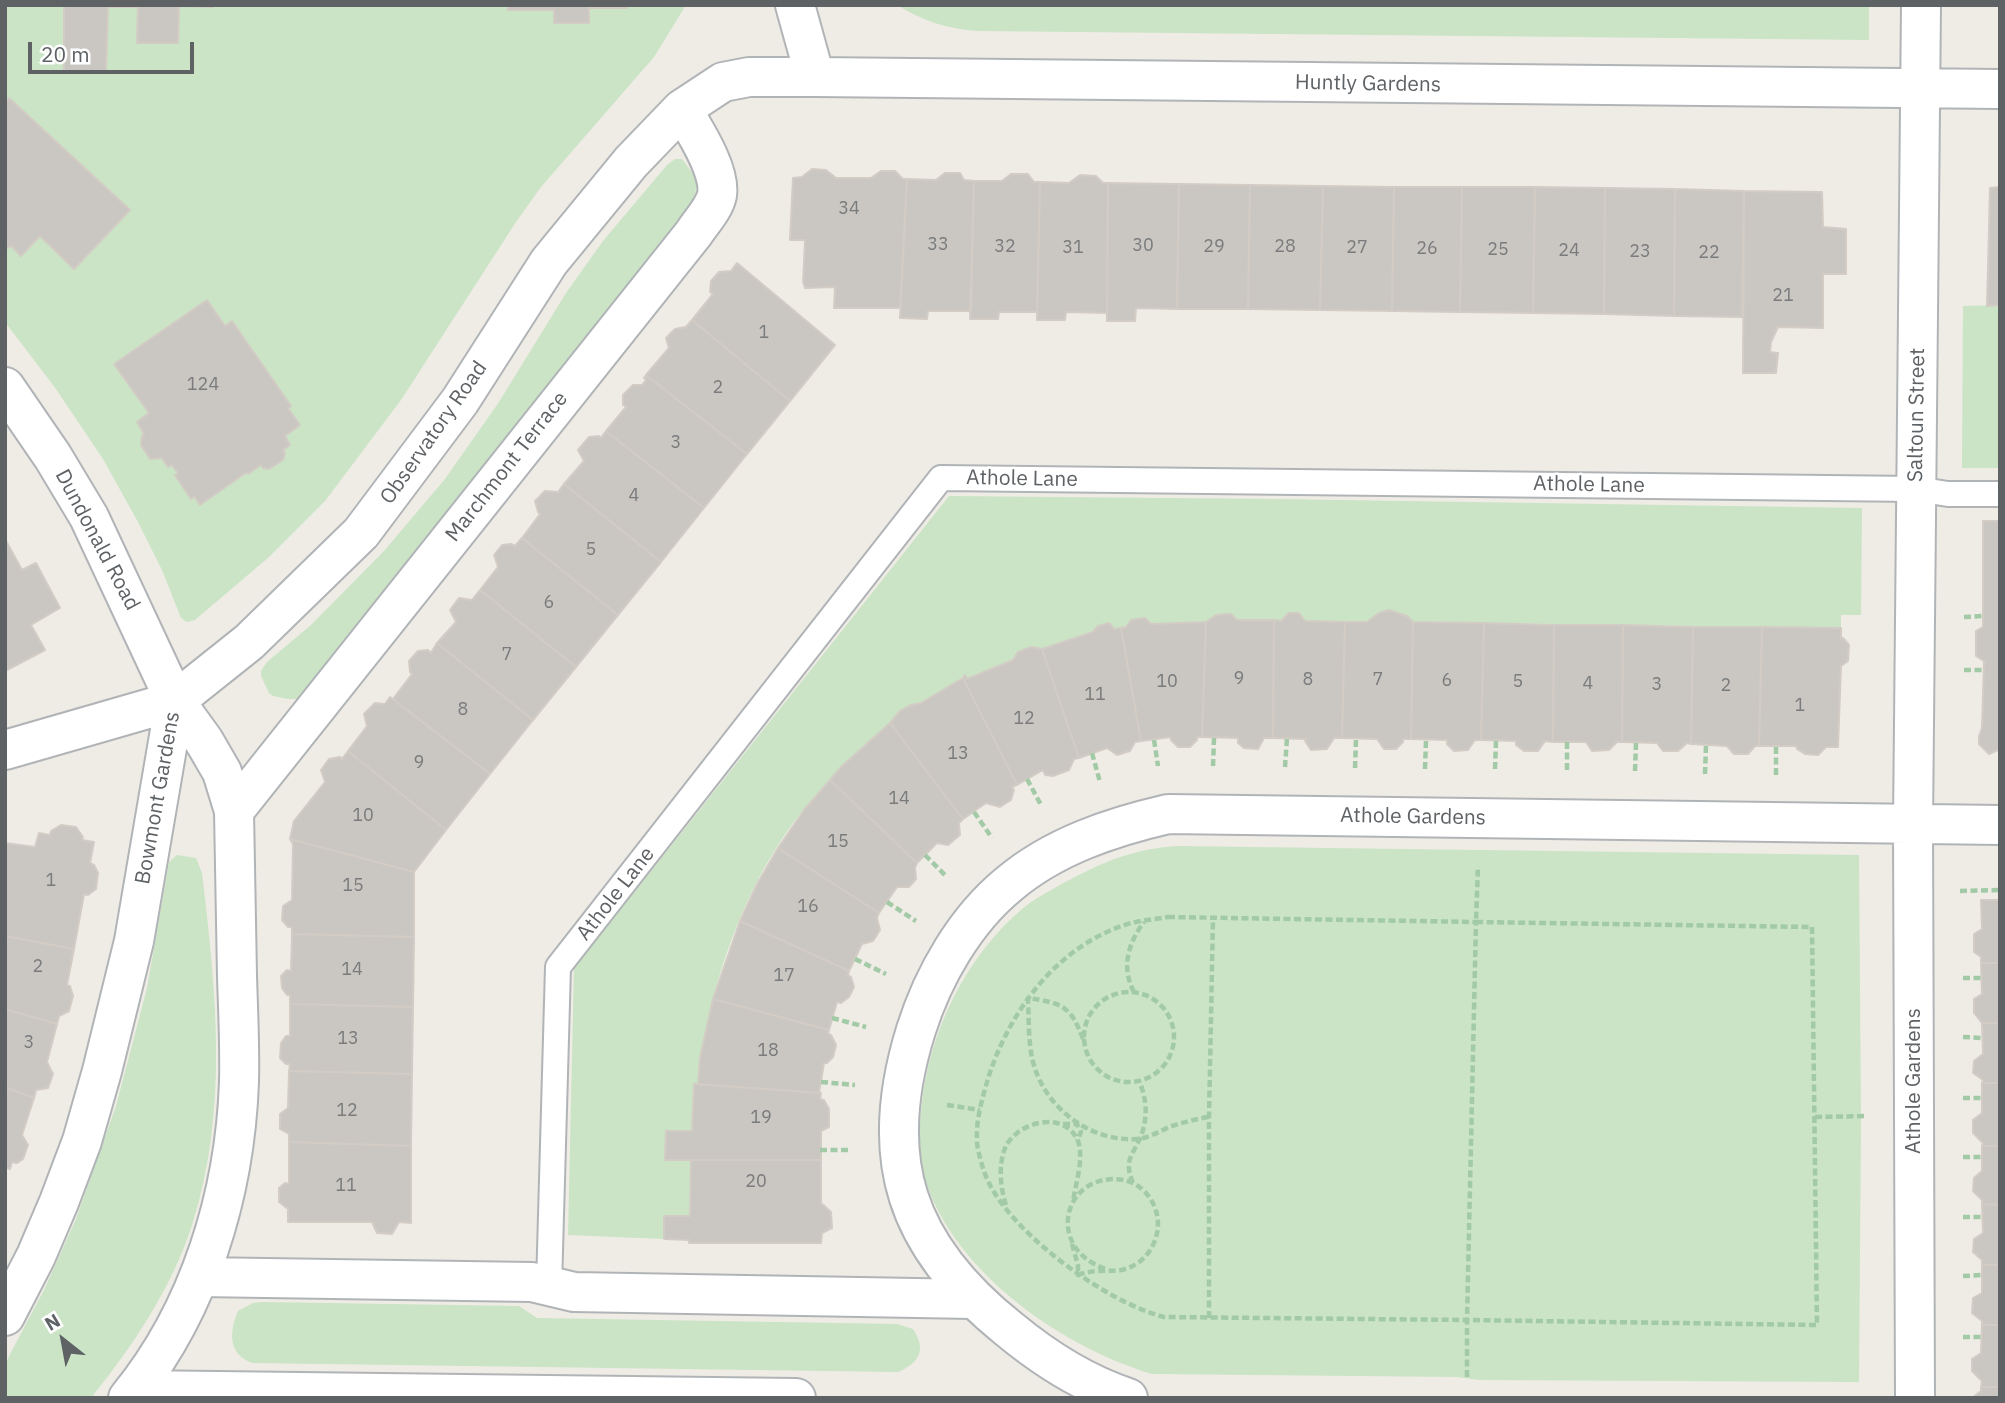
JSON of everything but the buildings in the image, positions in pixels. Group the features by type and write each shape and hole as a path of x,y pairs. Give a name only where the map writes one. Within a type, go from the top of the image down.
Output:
{"street":[{"path":"795,5 816,77"},
{"name":"Saltoun Street","path":"1913,825 1921,5"},
{"name":"Observatory Road","path":"5,750 175,701 248,642 361,533 460,401 549,262 631,162 682,108 723,82 749,77 816,77"},
{"name":"Huntly Gardens","path":"816,77 1921,90"},
{"path":"1921,90 2000,89"},
{"name":"Marchmont Terrace","path":"234,811 694,233 714,204 717,185 713,172 682,108"},
{"name":"Dundonald Road","path":"5,387 36,429 89,517 175,701"},
{"name":"Bowmont Gardens","path":"131,1394 180,1317 199,1276 220,1216 232,1154 239,1083 234,811 222,772 204,741 175,701"},
{"name":"Bowmont Gardens","path":"5,1316 36,1256 59,1202 82,1142 102,1071 134,941 175,701"},
{"name":"Athole Gardens","path":"1128,1398 1095,1385 1029,1345 973,1299 947,1270 928,1243 912,1209 899,1162 901,1097 908,1054 922,1010 937,977 981,912 1009,884 1072,845 1118,827 1168,814 1913,825 1915,1398"},
{"path":"1913,825 2000,825"},
{"path":"199,1276 532,1282 574,1292 973,1299"},
{"path":"131,1394 795,1398"}],"lane":[{"name":"Athole Lane","path":"549,1286 558,967 941,478 1916,489"},
{"path":"1916,489 1948,494 2000,494"}],"path":[{"path":"1213,774 1214,738"},
{"path":"1285,775 1287,738"},
{"path":"1355,776 1356,738"},
{"path":"1154,740 1159,774"},
{"path":"1425,777 1426,740"},
{"path":"1494,777 1496,741"},
{"path":"1566,778 1567,742"},
{"path":"1635,779 1636,743"},
{"path":"1705,779 1706,745"},
{"path":"1776,747 1776,779"},
{"path":"1092,753 1102,786"},
{"path":"1027,779 1043,809"},
{"path":"974,812 995,842"},
{"path":"925,855 950,880"},
{"path":"1467,1377 1478,863"},
{"path":"1949,891 2000,890"},
{"path":"887,902 916,922"},
{"path":"1168,917 1213,918 1812,927 1817,1325 1164,1317 1147,1312 1078,1275 1009,1212 985,1174 977,1140 978,1122 983,1095 1001,1044 1028,998 1064,960 1105,933 1168,917"},
{"path":"1209,1318 1213,918"},
{"path":"1134,992 1127,977 1127,958 1133,938 1144,921"},
{"path":"855,959 887,974"},
{"path":"1028,998 1056,1003 1067,1009 1075,1020 1086,1054 1094,1067 1106,1077 1121,1083 1139,1081 1162,1069 1170,1056 1174,1034 1168,1013 1146,995 1134,992 1117,993 1103,999 1092,1010 1085,1024 1083,1039"},
{"path":"1028,998 1031,1047 1037,1073 1047,1093 1077,1124 1081,1132 1077,1141"},
{"path":"832,1018 867,1027"},
{"path":"1133,1184 1128,1165 1145,1124 1146,1101 1139,1081"},
{"path":"821,1082 856,1085"},
{"path":"1815,1117 1869,1116"},
{"path":"1009,1212 1002,1193 1003,1156 1017,1132 1028,1126 1046,1122 1077,1124 1112,1138 1140,1139 1187,1121 1209,1117"},
{"path":"1055,1123 1072,1132 1077,1141 1079,1164 1073,1202 1068,1215 1068,1230 1078,1265 1078,1275"},
{"path":"820,1150 854,1150"},
{"path":"1073,1202 1083,1190 1097,1182 1112,1179 1142,1189 1152,1200 1158,1215 1159,1230 1155,1244 1146,1256 1134,1265 1121,1270 1088,1271 1078,1275"},
{"path":"1072,1244 1080,1256 1106,1269"}],"green space":[{"path":"5,5 686,5 654,57 541,187 401,400 325,501 269,557 195,620 187,622 181,618 162,570 103,459 56,389 5,322"},
{"path":"897,5 1869,5 1869,40 977,31 936,23"},
{"path":"675,159 682,159 697,179 695,196 690,207 301,699 288,699 269,693 261,676 267,662 311,625 384,551 445,479 499,402 566,293 603,241"},
{"path":"2000,305 2000,468 1962,468 1963,306"},
{"path":"949,496 1862,508 1861,615 1841,615 1841,628 1413,622 1407,616 1389,610 1379,613 1367,622 1305,621 1299,613 1281,621 1237,620 1231,614 1216,615 1206,622 1151,624 1144,618 1131,620 1126,627 1114,629 1109,623 1098,626 1093,632 1042,649 1031,647 1019,652 1013,660 967,679 965,675 933,697 903,710 825,785 783,838 746,903 720,975 710,1012 698,1084 694,1084 692,1131 666,1131 665,1160 691,1160 690,1216 664,1216 664,1239 568,1235 574,968"},
{"path":"1177,846 1859,855 1859,1382 1479,1380 1457,1377 1152,1374 1116,1361 1079,1343 1010,1297 980,1269 954,1237 934,1203 921,1166 919,1143 922,1103 926,1076 942,1022 968,972 984,949 1028,904 1089,870 1113,860 1150,849"},
{"path":"177,855 196,858 202,873 215,1006 215,1094 211,1138 204,1181 192,1225 162,1294 121,1358 91,1398 5,1398 5,1366 76,1219 116,1106 147,988 169,862"},
{"path":"253,1303 519,1306 537,1318 897,1324 913,1329 920,1349 916,1360 898,1372 252,1363 238,1354 233,1342 233,1327 238,1311"}]}
